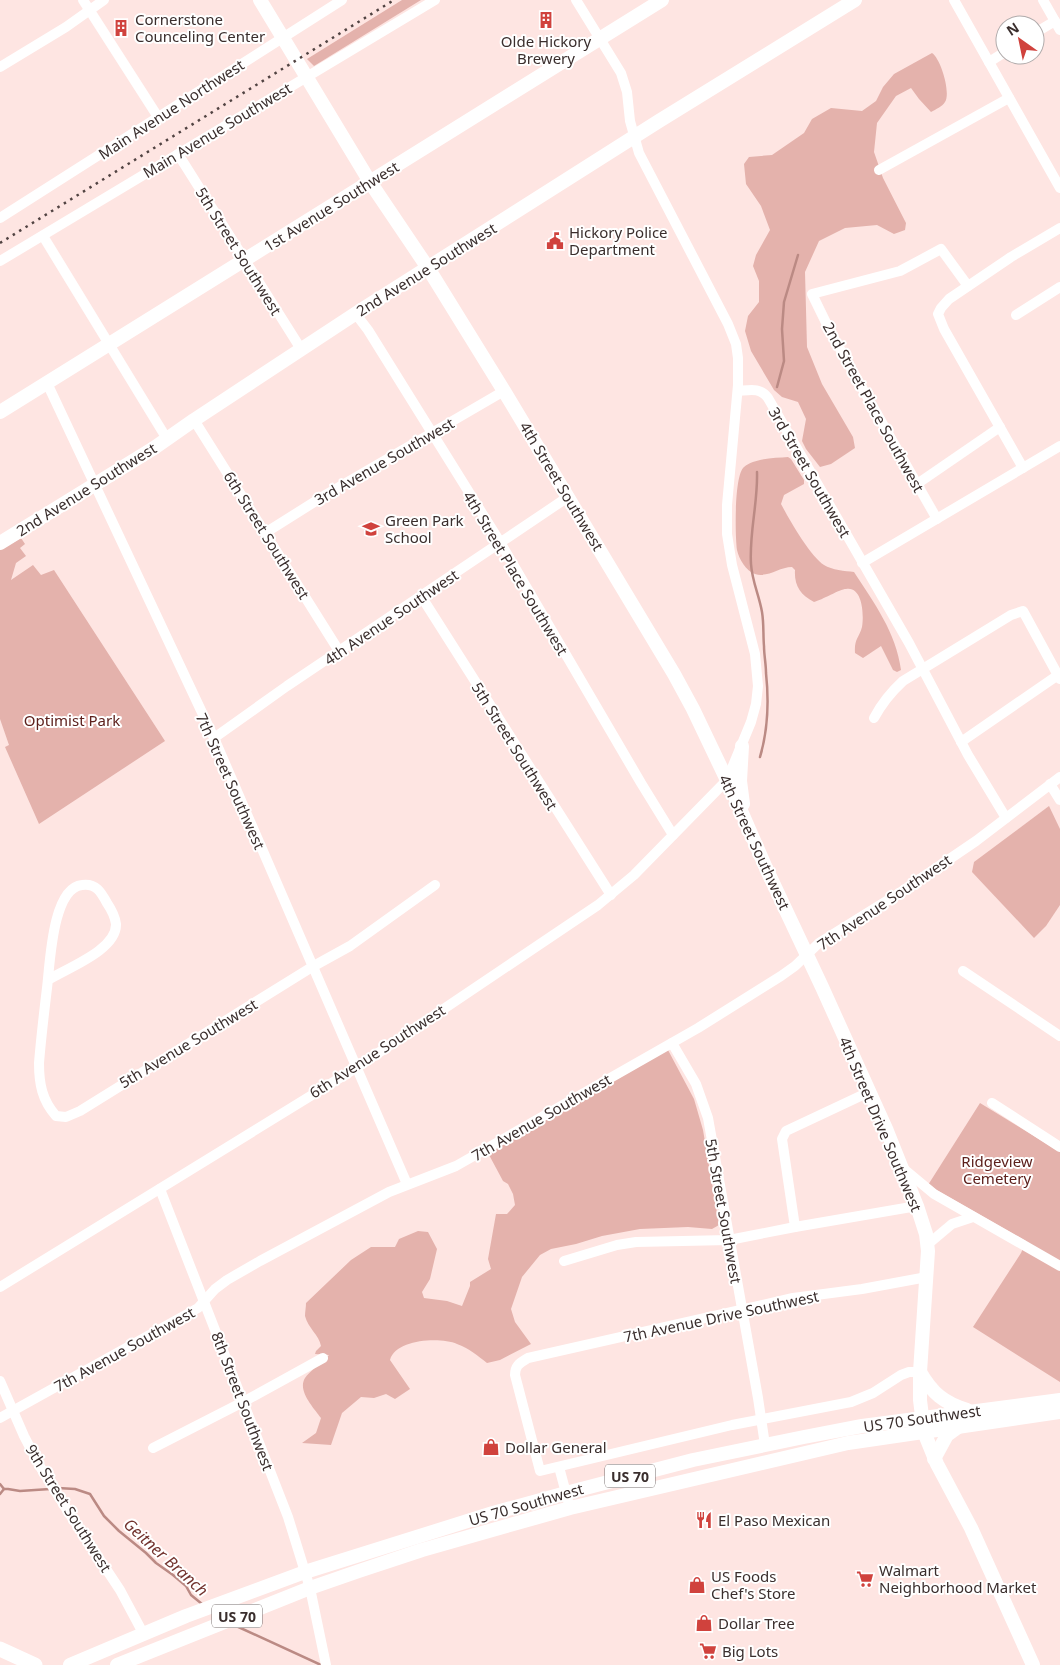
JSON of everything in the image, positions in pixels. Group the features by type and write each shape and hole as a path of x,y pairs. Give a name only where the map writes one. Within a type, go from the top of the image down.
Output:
{"highway":[{"path":"0,1649 35,1665"}],"main road":[{"name":"4th Street Southwest","path":"260,0 370,182 428,268 504,391 674,674 727,780 807,954"},
{"name":"1st Avenue Southwest","path":"0,412 662,0"},
{"name":"2nd Avenue Southwest","path":"0,543 167,439 355,313 855,0"},
{"path":"742,746 741,789 751,834"},
{"name":"4th Street Drive Southwest","path":"807,954 902,1166 926,1234 928,1251 927,1277 920,1372 920,1400 923,1425 934,1459 971,1528 1033,1665"},
{"path":"920,1372 928,1386 944,1401 953,1406 973,1411"},
{"name":"US 70 Southwest","path":"117,1665 310,1588 422,1550 570,1508 923,1425 973,1411 1060,1400"},
{"name":"US 70 Southwest","path":"70,1665 143,1633 242,1594 305,1572 493,1512 693,1460 862,1426 923,1425 958,1427 1060,1412"},
{"path":"934,1459 947,1435 958,1427"}],"street":[{"path":"83,0 158,118"},
{"path":"0,67 66,27 104,0"},
{"name":"Main Avenue Northwest","path":"0,218 342,0"},
{"name":"Main Avenue Southwest","path":"0,261 435,0"},
{"path":"576,0 625,84 629,99 630,121 639,153 732,332 738,358 738,391 727,505 727,534 732,565 755,654 758,686 751,722 727,780"},
{"path":"954,0 1060,188"},
{"path":"1042,0 1060,30"},
{"path":"1045,26 1055,20"},
{"path":"989,62 995,58"},
{"path":"879,170 1009,98"},
{"name":"5th Street Southwest","path":"178,154 301,349"},
{"path":"1024,468 944,329 938,314 945,302 1011,257 1060,228"},
{"path":"43,236 167,439"},
{"name":"2nd Street Place Southwest","path":"937,519 832,335 812,294 900,271 941,249 968,286"},
{"path":"1016,315 1060,287"},
{"name":"4th Street Place Southwest","path":"355,313 368,330 500,542 673,835"},
{"name":"7th Street Southwest","path":"47,383 214,738 407,1184"},
{"name":"3rd Avenue Southwest","path":"265,533 504,391"},
{"name":"3rd Street Southwest","path":"738,391 761,391 768,398 923,668 961,742 1006,818"},
{"name":"6th Street Southwest","path":"194,420 339,651"},
{"path":"917,484 1000,427"},
{"path":"862,563 1060,446"},
{"name":"4th Avenue Southwest","path":"214,738 287,686 568,497"},
{"name":"5th Street Southwest","path":"421,596 611,895"},
{"path":"874,718 882,704 903,681 1010,615 1023,611 1059,677 961,742"},
{"name":"7th Avenue Southwest","path":"0,1418 198,1308 215,1288 227,1280 355,1209 407,1184 436,1175 456,1166 672,1043 771,983 795,966 820,943 976,841 1060,777"},
{"name":"6th Avenue Southwest","path":"0,1287 356,1068 611,895 634,875 727,780"},
{"path":"1050,784 1060,800"},
{"name":"5th Avenue Southwest","path":"48,980 96,953 105,946 114,933 116,924 114,915 101,892 96,887 79,885 69,891 54,930 50,953 39,1063 39,1082 49,1108 56,1116 66,1117 80,1111 312,967 350,946 435,885"},
{"path":"963,970 1060,1036"},
{"name":"5th Street Southwest","path":"672,1043 696,1084 708,1118 765,1444"},
{"path":"795,1227 782,1139 786,1131 869,1092"},
{"path":"992,1103 1060,1147"},
{"path":"902,1166 927,1190 1060,1266"},
{"name":"8th Street Southwest","path":"160,1189 288,1517 310,1588 326,1665"},
{"path":"564,1261 618,1245 636,1242 729,1240 917,1206"},
{"path":"927,1245 952,1224 973,1217"},
{"name":"7th Avenue Drive Southwest","path":"559,1467 540,1471 514,1375 518,1364 528,1358 793,1298 862,1289 927,1277"},
{"path":"153,1448 323,1358"},
{"path":"570,1508 559,1467 762,1419 851,1402 873,1393 901,1375 909,1372 920,1372"},
{"name":"9th Street Southwest","path":"0,1381 39,1465 120,1590 143,1633"}],"green space":[{"path":"402,0 421,0 314,66 307,59"},
{"path":"932,53 939,62 946,84 947,98 944,104 931,112 911,88 896,96 877,123 874,152 883,178 906,223 905,230 894,234 877,225 845,228 819,241 805,272 807,347 822,384 853,437 855,448 831,464 820,467 802,441 806,419 798,402 782,397 774,390 751,351 745,331 748,316 759,302 759,281 753,266 756,255 770,230 761,206 746,184 744,164 749,157 772,155 804,133 812,119 831,108 862,111 876,101 883,87 894,74"},
{"path":"788,457 804,480 804,484 784,495 781,504 800,537 818,560 831,568 854,572 889,630 901,670 897,672 893,670 881,646 863,658 855,653 863,616 859,597 852,589 843,589 814,602 799,589 795,570 792,567 760,575 749,570 741,561 737,550 736,520 738,481 741,472 744,467 753,462"},
{"name":"Optimist Park","path":"21,538 25,544 20,548 26,556 16,563 11,580 33,565 41,575 54,570 165,741 39,824 5,747 9,745 0,719 0,550"},
{"path":"1049,806 1060,829 1060,905 1046,926 1034,938 972,872 974,862"},
{"path":"668,1050 694,1099 703,1130 719,1225 712,1229 688,1227 640,1229 602,1236 551,1249 540,1255 522,1277 511,1309 515,1322 531,1344 500,1360 487,1363 473,1352 449,1342 430,1340 409,1344 394,1353 390,1360 410,1389 395,1399 386,1394 374,1398 361,1397 342,1413 331,1445 302,1443 316,1433 321,1418 307,1399 303,1383 305,1378 329,1355 315,1354 321,1346 306,1320 306,1303 351,1260 371,1247 395,1247 399,1239 418,1231 428,1232 437,1249 430,1279 422,1292 424,1298 447,1301 462,1306 470,1282 491,1269 488,1259 496,1214 507,1214 515,1205 513,1194 508,1184 503,1181 488,1153"},
{"name":"Ridgeview Cemetery","path":"980,1103 1060,1152 1060,1382 973,1327 1021,1253 1026,1241 928,1185"}],"waterway":[{"path":"777,387 784,361 782,329 784,302 798,255"},
{"path":"757,472 751,564 763,616 767,694 766,726 760,757"},
{"name":"Geitner Branch","path":"0,1484 4,1489"},
{"name":"Geitner Branch","path":"58,1488 75,1489 90,1494 104,1516 119,1531 186,1586 191,1595 202,1604"},
{"name":"Geitner Branch","path":"0,1494 4,1489 20,1491 50,1489"},
{"name":"Geitner Branch","path":"212,1612 223,1618"},
{"name":"Geitner Branch","path":"234,1625 321,1665"}],"railway":[{"path":"0,243 394,0"}],"place":[{"name":"Olde Hickory Brewery","path":"546,20"},
{"name":"Cornerstone Counceling Center","path":"121,28"},
{"name":"Hickory Police Department","path":"555,241"},
{"name":"Green Park School","path":"371,529"},
{"name":"Dollar General","path":"491,1447"},
{"name":"El Paso Mexican","path":"704,1520"},
{"name":"Walmart Neighborhood Market","path":"865,1579"},
{"name":"US Foods Chef's Store","path":"697,1585"},
{"name":"Dollar Tree","path":"704,1623"},
{"name":"Big Lots","path":"708,1651"}]}
